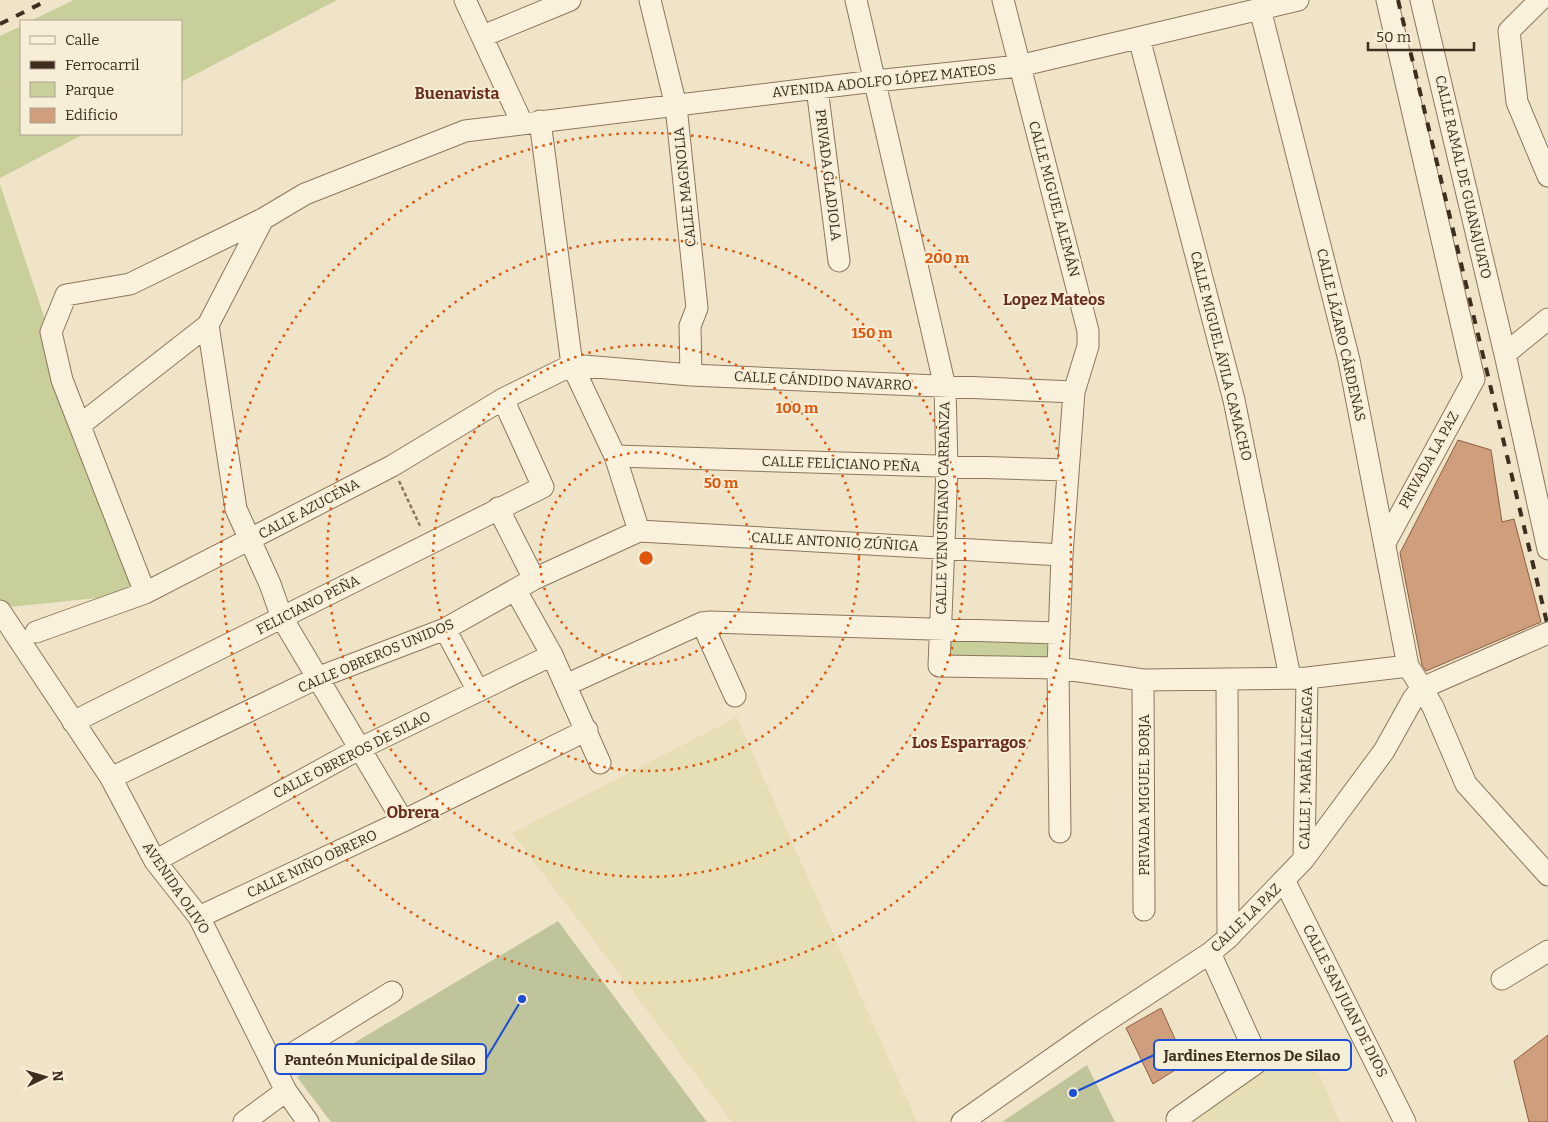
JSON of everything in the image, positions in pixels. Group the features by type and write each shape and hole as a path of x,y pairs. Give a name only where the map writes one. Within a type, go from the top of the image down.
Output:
{"street":[{"path":"465,0 531,122 572,365 615,456 639,531"},
{"path":"483,36 570,0"},
{"name":"CALLE MAGNOLIA","path":"650,0 676,106 697,308 690,326 691,375"},
{"name":"CALLE VENUSTIANO CARRANZA","path":"856,0 945,386 947,468 942,547 942,628 939,666 1058,668"},
{"name":"CALLE MIGUEL ALEMÁN","path":"1003,0 1088,331 1088,346 1074,392 1062,555 1058,668 1060,832"},
{"name":"AVENIDA ADOLFO LÓPEZ MATEOS","path":"80,425 62,380 51,332 66,295 130,284 263,219 305,194 465,131 874,81 1019,66 1298,0"},
{"name":"PRIVADA LA PAZ","path":"1386,541 1474,379 1387,0"},
{"name":"CALLE RAMAL DE GUANAJUATO","path":"1421,0 1505,354 1548,549"},
{"path":"1540,0 1509,31 1517,102 1548,176"},
{"name":"CALLE LÁZARO CÁRDENAS","path":"1260,9 1350,360 1386,541 1408,666"},
{"name":"CALLE MIGUEL ÁVILA CAMACHO","path":"1140,38 1234,400 1299,677"},
{"name":"PRIVADA GLADIOLA","path":"817,88 839,261"},
{"path":"145,593 80,425 208,325 263,219"},
{"path":"1505,354 1548,319"},
{"path":"208,325 236,509 251,540 282,618 403,821"},
{"name":"CALLE CÁNDIDO NAVARRO","path":"572,365 691,375 1074,392"},
{"name":"CALLE AZUCENA","path":"36,632 145,593 392,466 503,400 572,365"},
{"name":"FELICIANO PEÑA","path":"73,722 543,487 503,400"},
{"name":"CALLE FELICIANO PEÑA","path":"615,456 947,468 1067,470"},
{"path":"498,508 534,580"},
{"name":"CALLE ANTONIO ZÚÑIGA","path":"639,531 1062,555"},
{"name":"CALLE OBREROS UNIDOS","path":"111,778 317,678 445,629 534,580 639,531"},
{"path":"516,591 552,655 587,730 600,763"},
{"name":"AVENIDA OLIVO","path":"0,611 111,778 155,861 199,917 286,1091 308,1122"},
{"path":"702,623 734,696"},
{"path":"566,685 702,623 942,628 1059,633"},
{"path":"445,629 478,691"},
{"path":"1422,688 1548,633"},
{"name":"CALLE OBREROS DE SILAO","path":"155,861 359,749 552,655"},
{"path":"1058,668 1143,680 1299,677 1408,666 1433,707 1466,784 1548,875"},
{"name":"CALLE J. MARÍA LICEAGA","path":"1299,677 1304,859"},
{"path":"1227,679 1228,938"},
{"name":"PRIVADA MIGUEL BORJA","path":"1143,680 1144,910"},
{"name":"CALLE LA PAZ","path":"962,1122 1093,1030 1210,953 1228,938 1304,859 1384,751 1413,699 1422,688"},
{"name":"CALLE NIÑO OBRERO","path":"199,917 403,821 587,730"},
{"name":"CALLE SAN JUAN DE DIOS","path":"1284,880 1405,1122"},
{"path":"1502,980 1548,951"},
{"path":"1177,1119 1259,1061 1210,953"},
{"path":"274,1065 392,992"},
{"path":"244,1122 286,1091"}],"path":[{"path":"392,466 428,544"}],"shaded area":[{"path":"737,717 917,1122 732,1122 512,833"},
{"path":"1306,1045 1340,1122 1185,1122"}],"green space":[{"path":"74,0 337,0 182,81 182,20 32,20"},
{"path":"20,26 20,135 82,135 0,178 0,36"},
{"path":"0,184 80,425 145,593 0,608"},
{"path":"948,637 1052,638 1052,662 947,663"},
{"path":"558,921 707,1122 331,1122 297,1077"},
{"path":"1087,1065 1115,1122 1002,1122"}],"building":[{"path":"1458,440 1491,450 1502,522 1514,519 1541,622 1426,671 1422,665 1400,553"},
{"path":"1161,1008 1186,1063 1153,1084 1126,1028"},
{"path":"1548,1035 1548,1122 1529,1122 1514,1061"}],"railway":[{"path":"0,24 48,0"},
{"path":"1398,0 1548,627"}],"place":[{"name":"Panteón Municipal de Silao","path":"522,999"},
{"name":"Jardines Eternos De Silao","path":"1073,1093"}],"district":[{"name":"Buenavista","path":"457,93"},
{"name":"Lopez Mateos","path":"1054,299"},
{"name":"Los Esparragos","path":"969,742"},
{"name":"Obrera","path":"413,812"}]}
